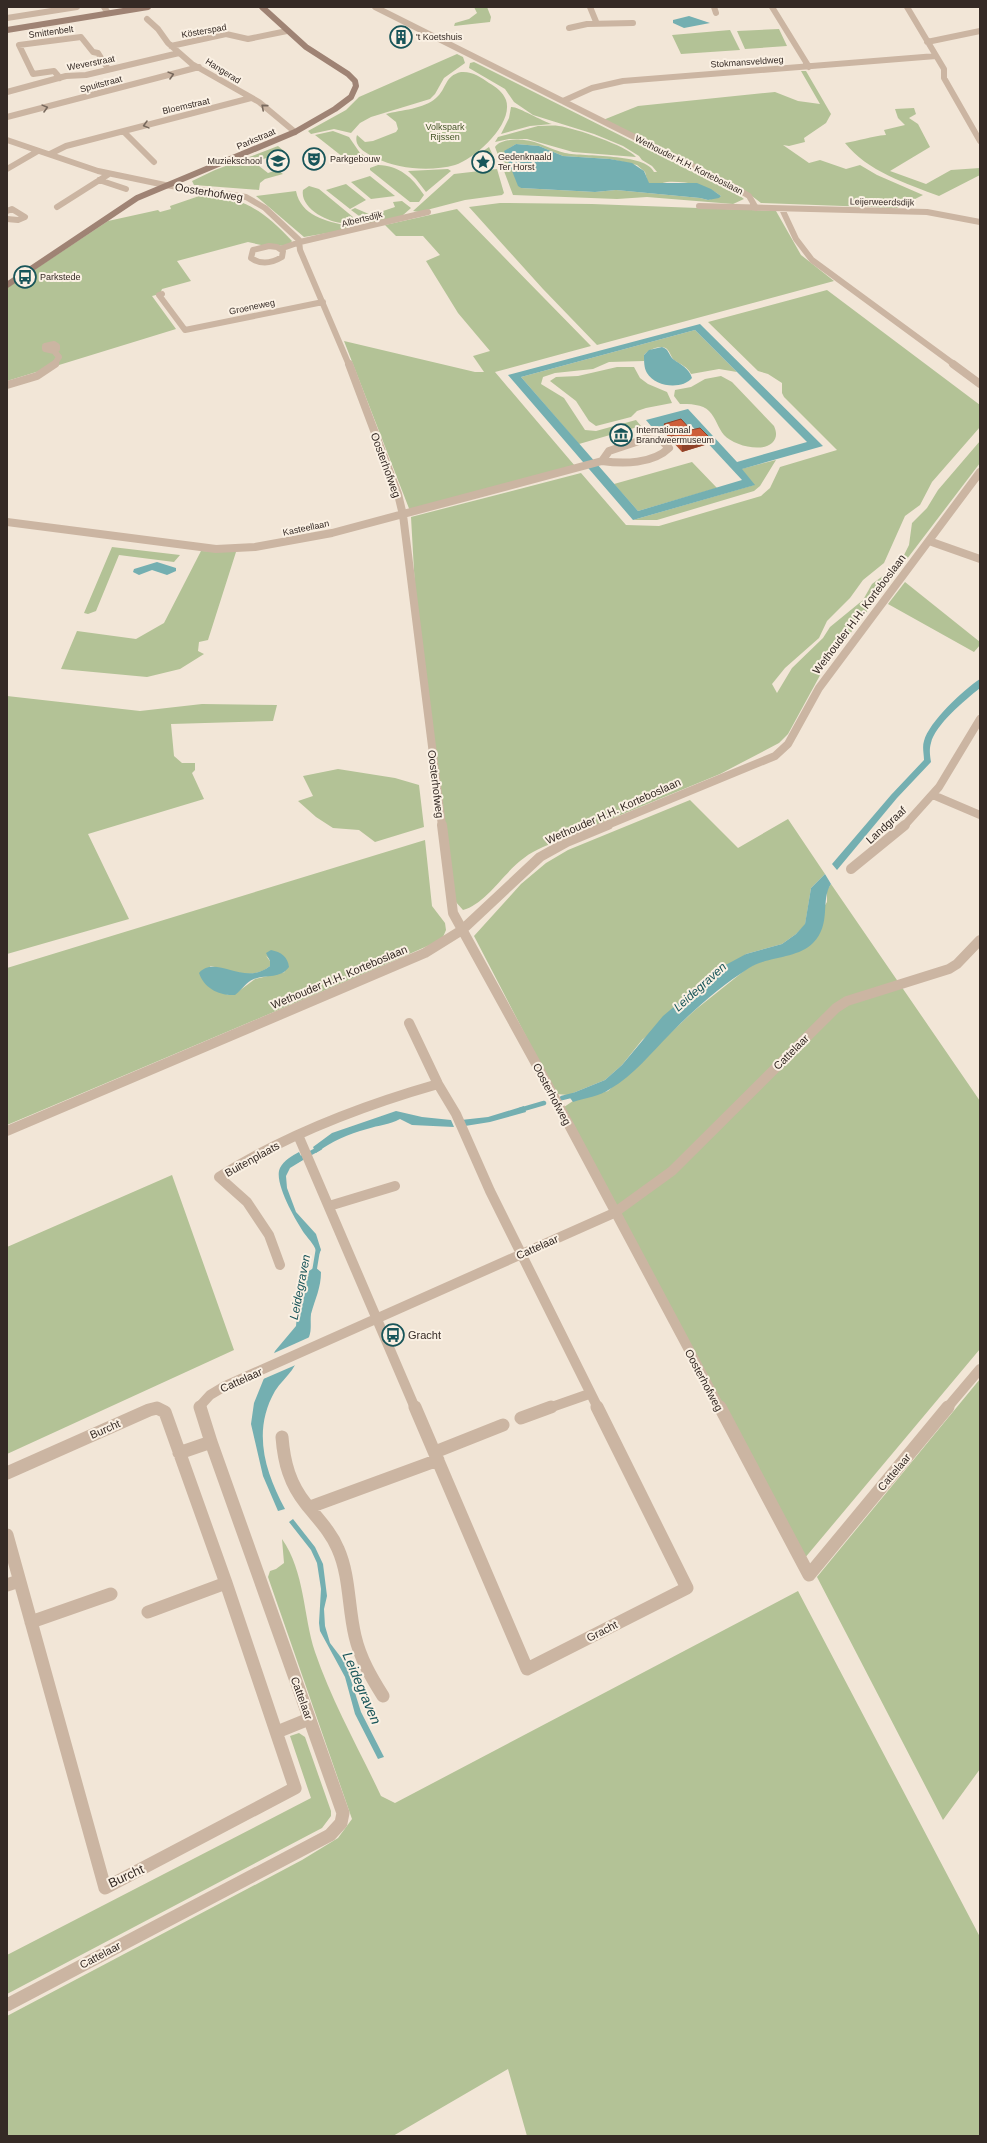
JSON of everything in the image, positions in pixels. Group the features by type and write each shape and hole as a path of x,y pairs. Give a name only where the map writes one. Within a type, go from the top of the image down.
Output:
{"main road":[{"path":"7,30 148,7"},
{"name":"Parkstraat","path":"7,285 137,198 165,185 295,132 345,103 354,92 356,86 355,81 348,74 311,51 262,7"}],"street":[{"path":"7,18 77,7"},
{"path":"104,7 108,13"},
{"name":"Wethouder H.H. Korteboslaan","path":"375,7 745,193 756,208"},
{"path":"590,7 597,24"},
{"path":"772,7 809,67"},
{"path":"908,7 944,69 944,78 980,141"},
{"path":"34,14 39,24"},
{"name":"Hangerad","path":"147,19 179,54 251,98 295,132"},
{"path":"568,28 597,24 633,23"},
{"path":"944,37 946,34 980,25"},
{"name":"Kösterspad","path":"171,46 226,34 242,39 287,31"},
{"path":"927,42 944,37 952,38 980,31"},
{"name":"Smittenbelt","path":"60,78 54,71 33,74 19,45 81,37 93,52 98,54 108,69"},
{"name":"Weverstraat","path":"7,92 44,84 60,78 179,54"},
{"name":"Stokmansveldweg","path":"562,102 592,88 623,81 936,56"},
{"name":"Spuitstraat","path":"7,117 199,67"},
{"name":"Bloemstraat","path":"50,154 66,146 251,98"},
{"path":"124,132 154,162"},
{"name":"Oosterhofweg","path":"7,140 109,174 246,198 270,212 300,242 300,250 323,302 398,494 403,515 453,913 488,975 809,1575"},
{"path":"7,169 38,151"},
{"path":"57,207 109,174"},
{"path":"99,180 126,189"},
{"path":"699,206 782,209 796,239 812,260 980,384"},
{"path":"7,211 12,209 25,217 18,220 7,218"},
{"name":"Leijerweerdsdijk","path":"782,209 927,212 980,222"},
{"name":"Albertsdijk","path":"280,249 300,242 314,240 428,212"},
{"name":"Groeneweg","path":"162,294 159,295 185,330 323,302"},
{"path":"7,385 37,376 54,367 59,357 54,351"},
{"name":"Kasteellaan","path":"7,522 216,549 236,549 287,543 403,515 602,461 626,464 663,454 669,448 662,440 646,439 609,451 602,461"},
{"name":"Wethouder H.H. Korteboslaan","path":"7,1131 425,953 462,930 540,857 567,842 757,764 782,750 794,735 802,716 819,688 980,472"},
{"path":"929,541 980,559"},
{"name":"Landgraaf","path":"851,870 897,834 933,795 950,770 970,733 980,719"},
{"path":"933,795 980,815"},
{"name":"Cattelaar","path":"7,2005 330,1835 336,1830 343,1819 343,1813 211,1442 200,1406 202,1401 211,1394 257,1373 614,1213 672,1171 836,1008 847,1001 949,969 957,964 979,944"},
{"path":"408,1023 438,1084 456,1114 490,1191 522,1253"},
{"name":"Buitenplaats","path":"280,1264 269,1235 247,1202 219,1177 241,1162 361,1107 438,1084"},
{"path":"298,1135 312,1164 378,1318"},
{"path":"329,1206 395,1186"},
{"name":"Gracht","path":"378,1318 527,1669 686,1588 522,1253"},
{"name":"Cattelaar","path":"809,1575 980,1369"},
{"path":"521,1418 590,1394"},
{"name":"Burcht","path":"7,1473 149,1410 157,1408 165,1412 226,1583 295,1788 105,1888 7,1535"},
{"path":"310,1507 436,1456 503,1425"},
{"path":"282,1437 283,1454 288,1473 296,1490 324,1524 338,1549 346,1576 349,1604 358,1649 366,1667 383,1696"},
{"path":"179,1452 211,1442"},
{"path":"7,1585 19,1581"},
{"path":"148,1612 226,1583"},
{"path":"31,1622 111,1594"},
{"path":"277,1732 309,1719"}],"green space":[{"path":"474,7 487,7 491,17 490,22 454,26 455,23 469,19 477,13"},
{"path":"779,29 787,46 745,49 737,31"},
{"path":"730,30 740,50 681,54 672,35"},
{"path":"457,54 463,57 465,63 444,78 435,94 430,99 371,117 360,123 351,133 334,129 311,134 308,131 346,110 359,97"},
{"path":"474,62 737,194 744,199 733,204 647,197 617,199 513,195 495,147 497,144 508,140 529,141 565,153 627,159 649,166 654,172 657,172 639,156 623,146 594,134 533,115 514,102 505,89 469,68 470,63","holes":["516,144 539,146 563,156 610,159 637,165 645,172 648,183 688,183 702,186 721,196 708,200 616,190 595,192 521,188 505,151"]},
{"path":"801,71 806,71 831,114 826,123 804,138 805,142 789,146 783,145 809,163 820,160 846,169 860,165 877,175 923,195 897,208 761,203 748,193 603,120 638,106 775,92 798,101 820,104"},
{"name":"Volkspark Rijssen","path":"461,72 473,73 483,79 499,90 506,100 507,109 499,130 473,156 455,165 425,169 394,165 362,150 357,143 357,135 365,142 373,141 396,132 398,129 396,122 386,114 412,109 431,102 440,94 451,76"},
{"path":"511,107 519,109 552,124 530,126 501,134 509,118"},
{"path":"914,108 916,114 909,118 918,124 930,147 890,171 926,184 951,170 980,168 980,175 939,196 888,176 864,161 845,143 886,135 884,130 905,125 898,118 895,109"},
{"path":"538,126 567,127 577,130 612,143 636,157 573,152 527,139 509,139 495,142 498,137"},
{"path":"333,131 349,137 360,153 375,162 348,161 315,135"},
{"path":"278,146 285,152 254,162 268,173 277,170 283,174 265,179 260,183 259,190 194,185 192,181 215,170"},
{"path":"489,147 495,160 481,160 473,158"},
{"path":"378,165 399,170 410,178 424,195 419,202 410,202 370,170 370,168"},
{"path":"448,169 451,171 426,192 408,171"},
{"path":"497,169 504,193 502,195 465,200 419,212 413,211 454,174"},
{"path":"370,176 395,196 371,199 351,182"},
{"path":"346,184 366,200 350,209 326,190"},
{"path":"309,186 319,189 353,217 353,221 347,223 330,220 314,211 307,205 303,198 303,190"},
{"path":"296,191 303,206 309,212 331,222 348,226 345,230 304,237 256,196"},
{"path":"208,193 234,200 254,209 273,222 292,241 288,246 261,245 248,242 177,261 191,281 162,289 160,294 152,296 176,329 7,381 7,288 108,221 158,210 160,212 171,209 170,206"},
{"path":"402,201 411,208 402,216 370,224 351,210 355,208 371,215 395,207 393,202"},
{"path":"500,203 592,204 776,211 801,255 834,281 597,345 543,289 469,207"},
{"path":"457,209 591,346 495,372 575,466 410,511 344,341 475,372 484,372 473,356 490,351 458,313 426,261 440,255 423,236 396,236 385,225"},
{"path":"827,290 980,405 980,427 932,482 920,505 905,516 884,563 863,580 850,598 827,621 819,638 785,668 772,684 777,693 792,668 823,638 830,627 863,600 872,584 895,567 903,557 909,545 912,523 927,508 938,490 980,441 980,463 824,668 788,734 779,743 720,774 543,847 526,856 480,901 463,910 455,901 417,624 411,517 581,473 626,525 659,526 761,496 770,488 780,467 837,450 784,397 782,393 782,383 768,374 758,371 708,322"},
{"path":"695,330 737,372 719,369 691,374 686,368 674,360 667,349 661,347 655,348 646,353 644,355 644,361 609,362 593,369 555,373 543,377 541,384 564,398 585,430 596,431 636,420 641,426 579,444 521,377"},
{"path":"617,367 634,367 640,378 648,384 667,392 672,403 646,408 637,411 631,417 596,426 589,421 576,401 550,381 556,377 578,376"},
{"path":"721,376 732,382 774,426 776,435 772,443 767,446 754,448 740,445 728,439 724,435 709,411 696,405 680,404 674,396 675,390 691,387 705,379"},
{"path":"776,460 760,486 754,491 657,520 633,520 754,485 741,469"},
{"path":"692,462 717,488 638,511 614,484"},
{"path":"112,547 180,555 174,562 119,555 96,611 88,614 84,613"},
{"path":"201,551 236,552 208,640 199,642 198,651 204,654 180,669 147,677 61,669 77,631 136,639 164,623"},
{"path":"905,582 980,642 980,645 974,652 888,604"},
{"path":"7,696 140,711 202,704 277,705 273,721 171,724 174,756 182,763 195,763 195,770 192,773 204,799 88,834 129,919 7,954"},
{"path":"338,769 395,778 419,785 424,827 375,842 359,830 333,828 316,817 298,801 313,796 303,776"},
{"path":"690,800 738,848 788,819 825,874 811,888 805,925 796,934 782,944 746,954 642,1040 622,1065 605,1080 568,1095 556,1094 474,936 521,884 546,863 568,850"},
{"path":"425,840 432,906 445,923 446,930 443,937 432,944 7,1125 7,968","holes":["266,956 285,972 255,979 235,994 227,995 210,966 233,972 249,974 256,973 270,966 270,961"]},
{"path":"831,884 980,1101 980,1349 804,1559 564,1107 573,1101 608,1091 695,1010 749,967 766,959 796,952 827,902 827,890"},
{"path":"172,1175 234,1350 7,1454 7,1247"},
{"path":"980,1379 980,1769 943,1820 817,1577"},
{"path":"282,1539 290,1552 295,1565 303,1594 311,1638 329,1689 381,1796 395,1803 798,1591 980,1937 980,2136 527,2136 508,2069 393,2136 7,2136 7,2016 302,1860 338,1838 352,1819 268,1577 270,1571 276,1569 284,1563"},
{"path":"299,1733 305,1737 331,1811 331,1816 322,1828 7,1994 7,1955 311,1798 290,1736"}],"water":[{"path":"689,16 710,23 684,28 673,23 673,20"},
{"path":"516,144 539,146 563,156 610,159 632,163 644,171 649,183 697,183 711,189 721,196 719,198 708,200 616,190 595,192 521,188 518,186 504,151"},
{"path":"700,324 823,446 742,469 755,485 633,520 508,375","holes":["695,330 807,442 737,462 688,409 646,420 656,432 690,424 742,480 638,511 521,377"]},
{"path":"662,347 667,350 673,359 689,372 692,378 688,382 675,385 662,384 651,378 647,373 644,355 649,350"},
{"path":"157,562 176,568 176,571 167,575 152,570 139,575 133,572 134,569"},
{"path":"980,679 980,688 951,713 938,728 931,743 931,762 897,798 837,870 832,864 891,795 924,760 923,743 932,725 956,698"},
{"path":"825,874 831,884 826,897 822,928 819,936 813,943 799,952 765,961 749,968 718,990 698,1007 627,1077 602,1093 573,1102 568,1095 605,1080 622,1065 663,1016 720,968 746,954 782,944 796,934 805,924 811,888"},
{"path":"271,950 278,952 286,958 289,967 278,975 251,980 235,995 223,994 208,987 204,983 199,973 206,968 214,967 250,973 260,972 270,966 270,961 266,953"},
{"path":"524,1106 526,1112 490,1122 465,1126 461,1120 488,1117"},
{"path":"396,1111 422,1117 451,1120 454,1127 412,1125 400,1119 392,1123 360,1131 334,1141 316,1153 313,1147 332,1133"},
{"path":"299,1152 303,1160 290,1168 286,1176 287,1188 296,1212 316,1234 321,1250 319,1254 317,1254 314,1246 296,1220 282,1192 280,1182 280,1168 288,1158"},
{"path":"315,1267 321,1272 321,1278 311,1314 310,1334 292,1370 275,1391 268,1406 264,1421 264,1451 267,1466 285,1509 278,1511 263,1476 251,1424 254,1403 275,1351 296,1326 298,1304 309,1271"},
{"path":"293,1519 315,1547 323,1564 327,1596 324,1609 325,1626 330,1643 346,1664 361,1712 384,1757 378,1759 355,1714 345,1677 320,1631 321,1589 317,1563 311,1550 289,1522"}],"pier":[{"path":"312,1336 298,1364 261,1380 272,1354"}],"building":[{"path":"681,419 691,430 700,428 709,437 682,445 664,424"}],"waterway":[{"name":"Leidegraven","path":"562,1098 574,1095"},
{"name":"Leidegraven","path":"520,1110 544,1103"},
{"name":"Leidegraven","path":"296,1161 320,1148"},
{"name":"Leidegraven","path":"314,1273 318,1249"}],"place":[{"name":"'t Koetshuis","path":"401,37"},
{"name":"Parkgebouw","path":"314,159"},
{"name":"Muziekschool","path":"278,161"},
{"name":"Gedenknaald Ter Horst","path":"483,162"},
{"name":"Parkstede","path":"25,277"},
{"name":"Internationaal Brandweermuseum","path":"621,435"},
{"name":"Gracht","path":"393,1335"}]}
